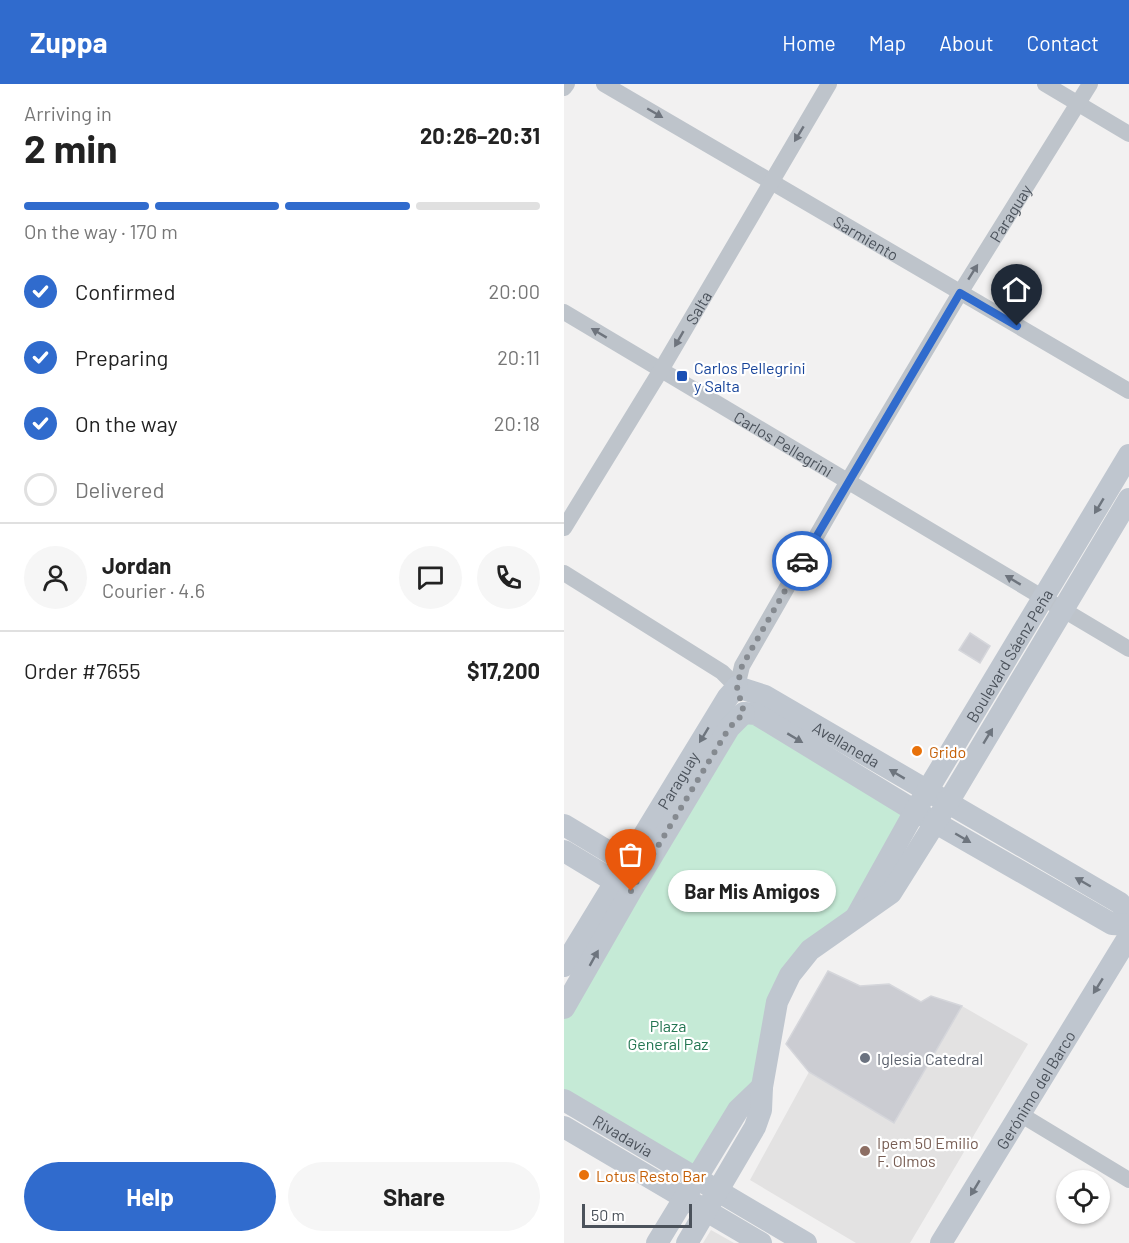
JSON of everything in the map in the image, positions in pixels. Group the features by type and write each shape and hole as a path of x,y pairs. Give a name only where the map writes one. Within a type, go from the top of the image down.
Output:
{"main road":[{"name":"Boulevard Sáenz Peña","path":"856,918 915,811 1129,455"},
{"name":"Boulevard Sáenz Peña","path":"687,1243 719,1191 761,1110 762,1087 777,1002 790,975 810,950 891,893 941,814 1129,499"},
{"path":"737,687 744,713"},
{"name":"Avellaneda","path":"737,687 765,696 927,792 941,814 1112,924 1129,926"},
{"name":"Paraguay","path":"564,1008 629,877 728,697 737,687"},
{"name":"Avellaneda","path":"744,713 756,714 915,811 941,814 1120,903 1129,916"},
{"name":"Paraguay","path":"564,966 629,877 729,728 744,713"},
{"path":"564,825 629,877"},
{"path":"564,851 629,877"},
{"name":"Gerónimo del Barco","path":"941,1243 1129,936"},
{"path":"657,1243 738,1110 762,1087"},
{"name":"Rivadavia","path":"564,1100 806,1243"},
{"name":"Rivadavia","path":"564,1127 761,1243"}],"street":[{"path":"564,88 567,84"},
{"name":"Sarmiento","path":"604,84 1129,391"},
{"name":"Salta","path":"564,528 662,370 829,84"},
{"path":"1045,84 1129,134"},
{"name":"Paraguay","path":"737,687 742,666 848,481 960,293 1090,84"},
{"name":"Carlos Pellegrini","path":"564,312 1129,650"},
{"name":"Avellaneda","path":"564,573 722,672 737,687"},
{"path":"1020,1114 1129,1180"}],"shaded area":[{"name":"Ipem 50 Emilio F. Olmos","path":"962,1006 1028,1044 910,1243 856,1243 750,1180 809,1072 894,1123"},
{"path":"711,1230 734,1243 703,1243"}],"green space":[{"name":"Plaza General Paz","path":"744,713 915,811 871,888 800,962 762,1087 697,1179 564,1100 564,1008"}],"building":[{"path":"970,633 990,646 980,663 959,650"},
{"name":"Iglesia Catedral","path":"828,971 860,986 889,984 921,1002 931,996 962,1006 894,1123 809,1072 786,1044"}],"way so far":[{"path":"631,891 729,728 744,713 737,687 742,666 802,561"}],"place":[{"name":"Carlos Pellegrini y Salta","path":"682,376"},
{"name":"Grido","path":"917,751"},
{"name":"Bar Mis Amigos","path":"631,891"},
{"name":"Iglesia Catedral","path":"865,1058"},
{"name":"Ipem 50 Emilio F. Olmos","path":"865,1151"},
{"name":"Lotus Resto Bar","path":"584,1175"}],"route":[{"path":"802,561 960,293 1017,326"}]}
